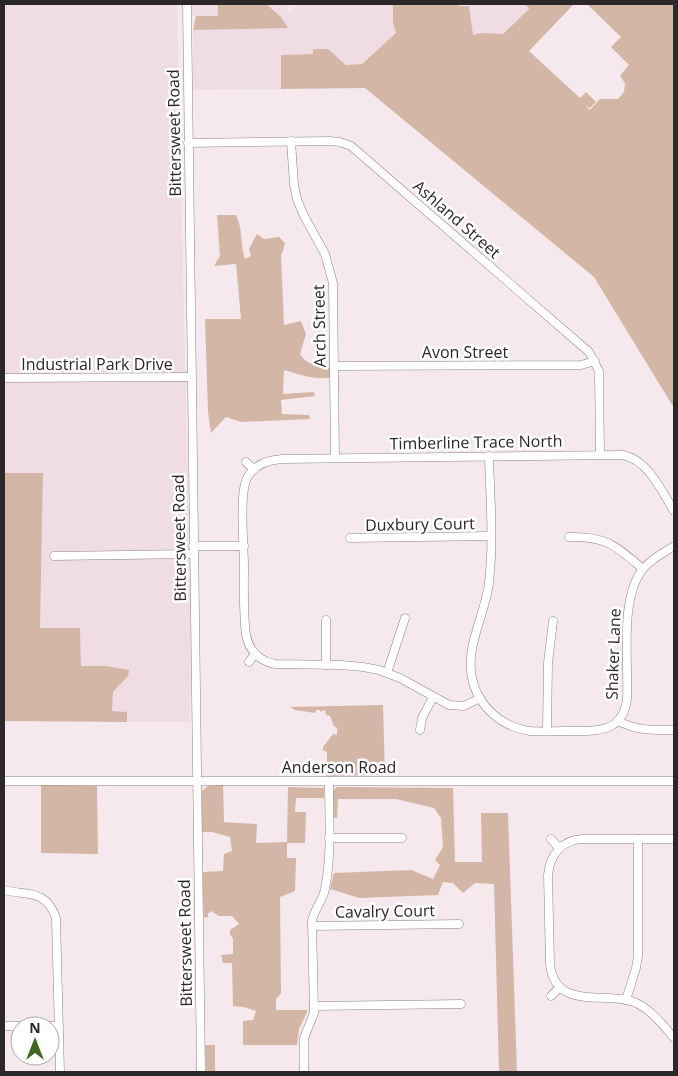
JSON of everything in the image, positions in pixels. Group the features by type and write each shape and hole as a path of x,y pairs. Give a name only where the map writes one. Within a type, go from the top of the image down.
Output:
{"street":[{"name":"Bittersweet Road","path":"187,4 201,1072"},
{"name":"Arch Street","path":"291,141 297,200 325,254 332,276 334,298 335,458"},
{"name":"Ashland Street","path":"188,143 335,141 351,146 583,345 595,361 599,376 600,454"},
{"name":"Avon Street","path":"334,366 581,365 595,361"},
{"name":"Industrial Park Drive","path":"4,378 191,377"},
{"name":"Timberline Trace North","path":"254,469 273,459 623,454 637,460 646,469 674,511"},
{"path":"489,456 489,583 470,661 472,678 480,698 493,715 505,723 529,730 595,731 606,729 618,721 641,730 674,730"},
{"path":"246,462 254,469 247,478 244,489 245,631 248,642 255,654 264,661 275,664 363,667 387,673 444,704 467,705 480,698"},
{"name":"Duxbury Court","path":"350,538 490,536"},
{"path":"570,537 595,538 607,542 619,548 643,569"},
{"path":"54,556 244,546"},
{"name":"Shaker Lane","path":"618,721 625,709 627,699 630,598 634,585 643,569 674,546"},
{"path":"387,673 405,618"},
{"path":"326,620 326,665"},
{"path":"547,731 548,663 553,621"},
{"path":"249,662 255,654"},
{"path":"420,730 422,718 434,698"},
{"name":"Anderson Road","path":"4,781 674,781"},
{"path":"304,1072 304,1038 313,1019 314,1006 312,926 314,913 325,891 329,865 329,781"},
{"path":"329,838 402,838"},
{"path":"551,839 560,848"},
{"path":"626,1000 638,956 638,839"},
{"path":"674,839 577,840 560,848 550,862 548,875 550,964 552,975 560,987 577,997 608,997 640,1005 652,1013 674,1038"},
{"path":"4,890 30,893 51,902 57,925 59,1016"},
{"name":"Cavalry Court","path":"312,926 459,924"},
{"path":"551,996 560,987"},
{"path":"314,1006 461,1004"}],"shaded area":[{"path":"4,4 177,4 191,628 190,722 127,722 127,712 112,711 113,692 128,676 106,666 81,666 80,628 40,628 43,473 4,473"},
{"path":"192,4 218,4 218,16 192,16"},
{"path":"218,4 266,4 281,17 288,28 193,30 196,16 218,16"},
{"path":"266,4 287,4 288,12 297,4 393,4 393,23 397,33 362,64 346,65 328,49 313,50 313,54 281,55 281,89 193,90 193,30 288,28 281,17"},
{"path":"393,4 456,4 469,6 473,35 481,33 503,34 529,9 525,4 574,4 529,51 580,98 586,92 596,102 590,108 585,105 590,110 600,99 618,99 624,92 625,83 620,76 629,65 611,47 621,37 588,4 674,4 674,408 594,277 365,88 281,89 281,55 313,54 313,49 328,49 346,65 362,64 396,33 393,23"},
{"path":"468,4 525,4 529,9 503,34 481,33 473,35"},
{"path":"217,215 236,215 240,226 245,259 251,256 249,249 257,234 264,239 279,237 285,243 281,255 284,325 301,321 306,334 300,354 312,364 328,367 332,370 332,377 320,378 284,370 283,394 314,392 315,396 281,400 282,414 309,415 310,419 241,422 226,417 211,433 208,412 205,319 241,319 236,264 214,266 220,256"},
{"path":"4,473 43,473 40,628 80,628 81,666 106,666 129,670 128,676 113,692 112,711 127,712 127,722 4,721"},
{"path":"383,705 385,775 326,776 330,764 327,763 327,752 323,750 323,747 333,734 337,735 337,728 334,726 330,716 326,715 325,710 320,712 320,710 316,710 315,713 295,710 290,707"},
{"path":"41,785 97,786 98,854 41,853"},
{"path":"223,785 224,822 257,824 256,843 287,842 288,787 324,788 324,798 296,798 295,812 306,812 305,843 287,843 287,858 296,858 295,891 280,897 281,993 276,999 276,1010 308,1010 299,1029 297,1045 243,1045 243,1021 253,1020 256,1011 233,1006 232,963 223,963 221,955 233,954 233,939 230,930 239,924 232,916 219,916 211,911 208,917 204,918 202,872 223,871 224,854 232,851 230,837 212,832 201,832 201,792 208,786"},
{"path":"337,787 453,788 455,862 482,862 481,813 508,813 517,1072 499,1072 494,884 475,883 463,893 453,883 443,882 438,895 359,898 330,889 334,873 411,870 433,879 440,865 435,860 443,847 441,818 434,808 396,799 338,799 337,818 333,818 333,791"},
{"path":"205,1045 215,1045 215,1072 206,1072"}]}
